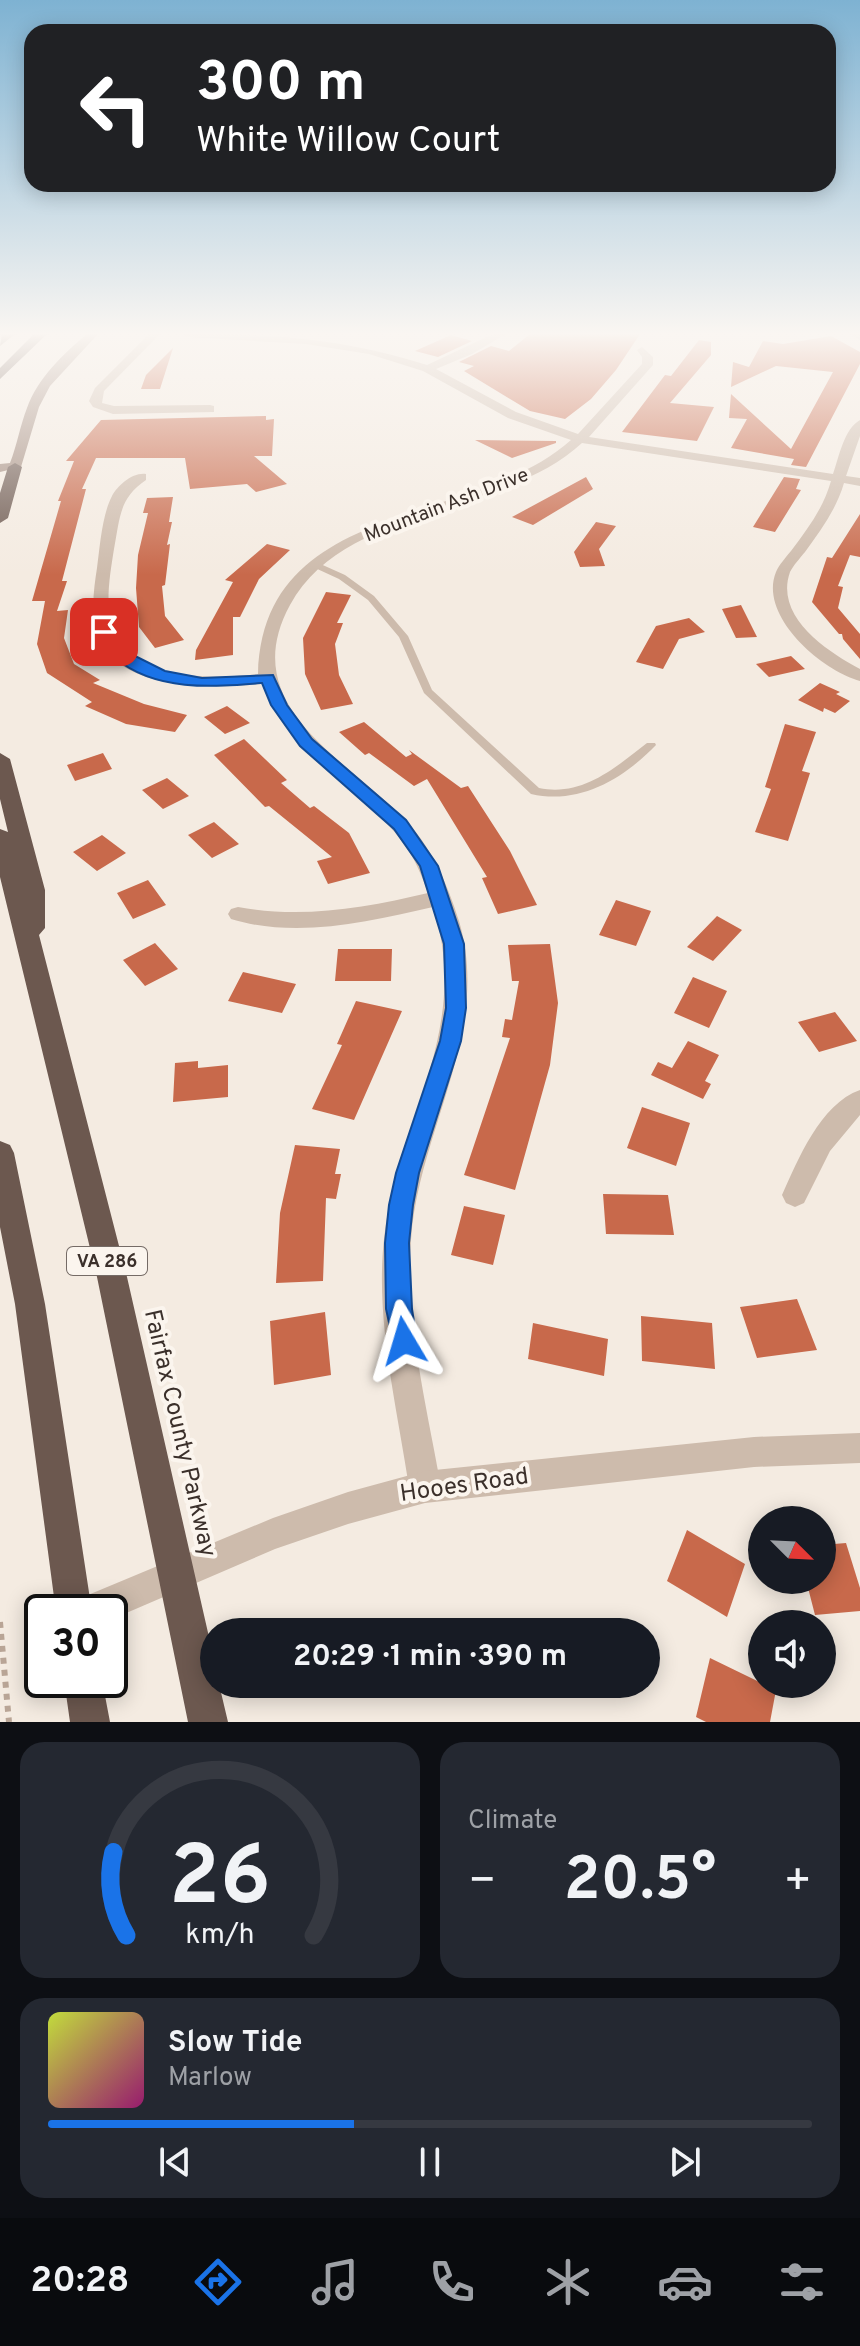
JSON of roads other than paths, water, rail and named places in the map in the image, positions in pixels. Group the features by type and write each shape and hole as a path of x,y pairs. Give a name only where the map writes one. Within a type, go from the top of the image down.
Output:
{"highway":[{"path":"0,518 6,465"},
{"path":"0,759 34,890 32,949"},
{"name":"Fairfax County Parkway","path":"0,836 69,1091 178,1574 208,1722"},
{"path":"0,1153 30,1304 71,1594"},
{"path":"86,1698 90,1722"}],"main road":[{"path":"6,465 30,414"}],"street":[{"path":"511,414 581,439 860,482"},
{"name":"Mountain Ash Drive","path":"425,1487 399,1309 397,1243 408,1173 450,1041 456,1008 454,944 428,866 413,841 381,806 306,743 279,705 268,678 268,648 277,613 300,580 316,565 372,531 521,478 557,458 581,439 603,414"},
{"path":"860,424 848,447 830,507 783,572 780,594 786,614 807,640 860,676"},
{"path":"141,477 119,495 107,554 103,623 112,647 142,668 178,679 225,683 268,678"},
{"path":"238,914 263,921 301,921 440,898"},
{"path":"795,1195 819,1144 844,1113 860,1100"},
{"name":"Hooes Road","path":"128,1595 312,1520 425,1487 754,1452 860,1448"}],"lane":[{"path":"316,565 342,577 371,598 403,636 428,691 535,791 552,797 571,796 605,779 651,745"}]}
